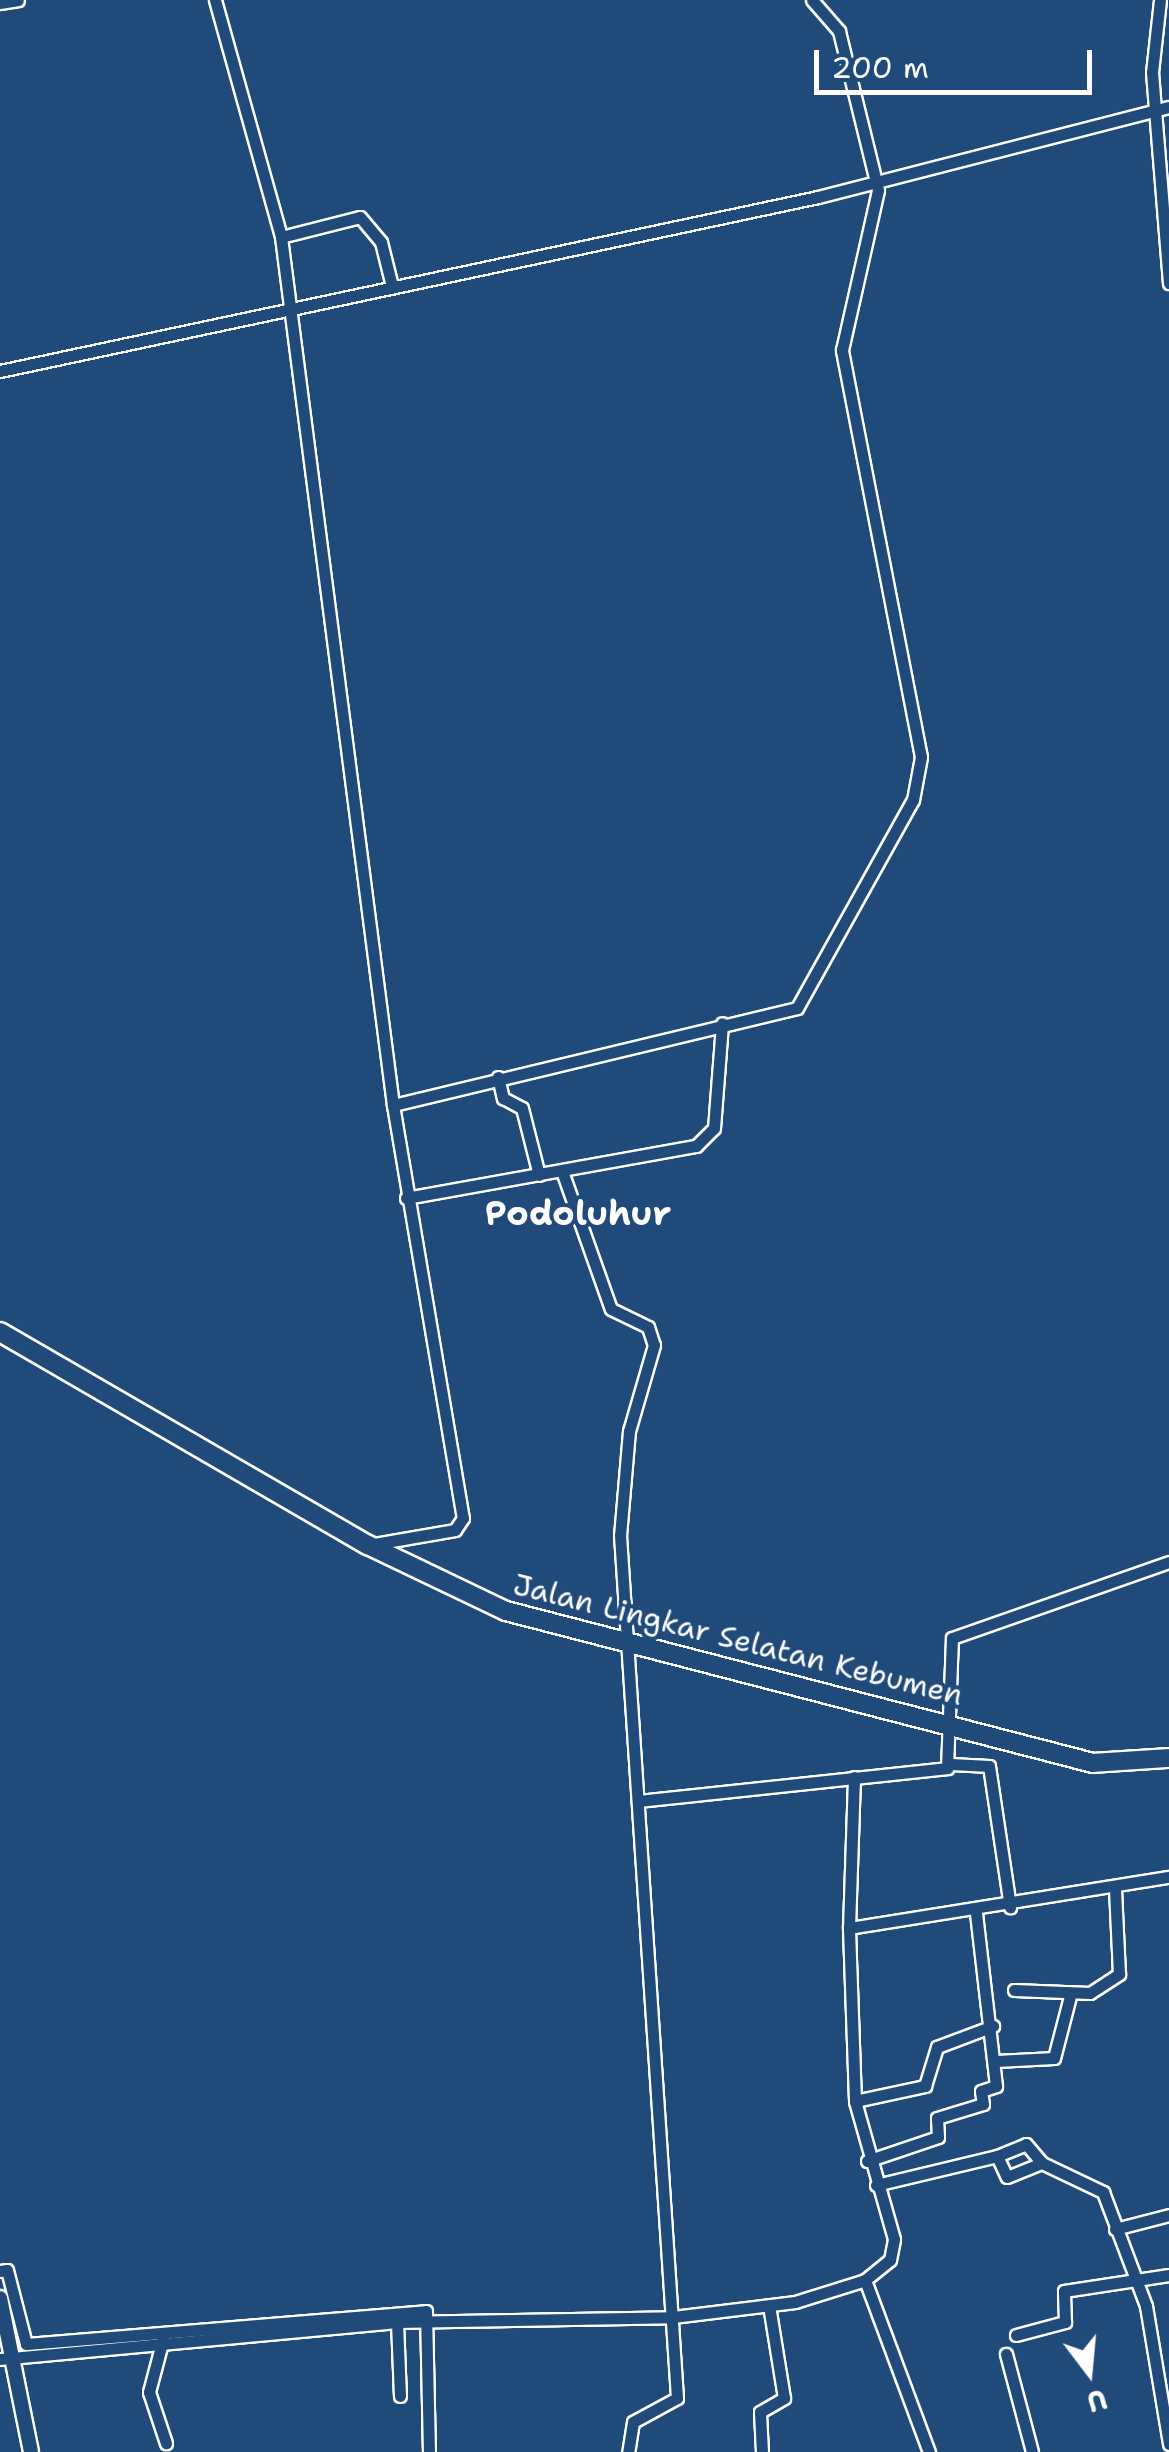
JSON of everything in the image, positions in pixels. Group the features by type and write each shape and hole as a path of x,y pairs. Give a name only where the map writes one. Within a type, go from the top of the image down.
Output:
{"highway":[{"name":"Jalan Lingkar Selatan Kebumen","path":"0,1332 368,1545 470,1597 648,1652 953,1722 1093,1763 1169,1758"}],"street":[{"path":"0,3 18,0"},
{"path":"215,0 282,237 406,1198 463,1518 455,1530 368,1545"},
{"path":"393,1105 808,1000 921,774 842,350 876,183 839,31 812,0"},
{"path":"1160,0 1151,36 1169,283"},
{"path":"0,371 876,183 1169,107"},
{"path":"282,237 360,216 381,242 392,286"},
{"path":"406,1198 703,1142 714,1128 722,1023"},
{"path":"498,1077 503,1098 522,1108 539,1175"},
{"path":"562,1171 611,1309 648,1327 654,1344 624,1463 627,1646 644,1801 677,2398 629,2427 628,2452"},
{"path":"951,1764 957,1634 1169,1562"},
{"path":"644,1801 951,1764 989,1766 1010,1907"},
{"path":"2,2271 22,2343 430,2320 675,2316 769,2305 866,2280 894,2252 854,2100 849,1928 854,1778"},
{"path":"849,1928 1115,1890 1169,1876"},
{"path":"1014,1990 1070,1996 1122,1971 1115,1890"},
{"path":"867,2161 938,2137 937,2118 983,2104 981,2090 996,2086 993,2026 976,1912"},
{"path":"996,2060 1054,2058 1070,1996"},
{"path":"854,2100 926,2086 937,2047 993,2026"},
{"path":"876,2185 997,2156 1026,2144 1042,2163 1097,2185 1162,2348 1169,2444"},
{"path":"997,2156 1008,2177 1042,2163"},
{"path":"1115,2228 1169,2216"},
{"path":"1016,2336 1065,2322 1064,2291 1169,2274"},
{"path":"866,2280 929,2452"},
{"path":"0,2298 6,2358 31,2452"},
{"path":"762,2452 760,2412 784,2398 769,2305"},
{"path":"6,2358 421,2310 430,2320 429,2452"},
{"path":"396,2322 400,2396"},
{"path":"163,2338 149,2392 166,2443"},
{"path":"1006,2354 1032,2452"}],"district":[{"name":"Podoluhur","path":"578,1213"}]}
